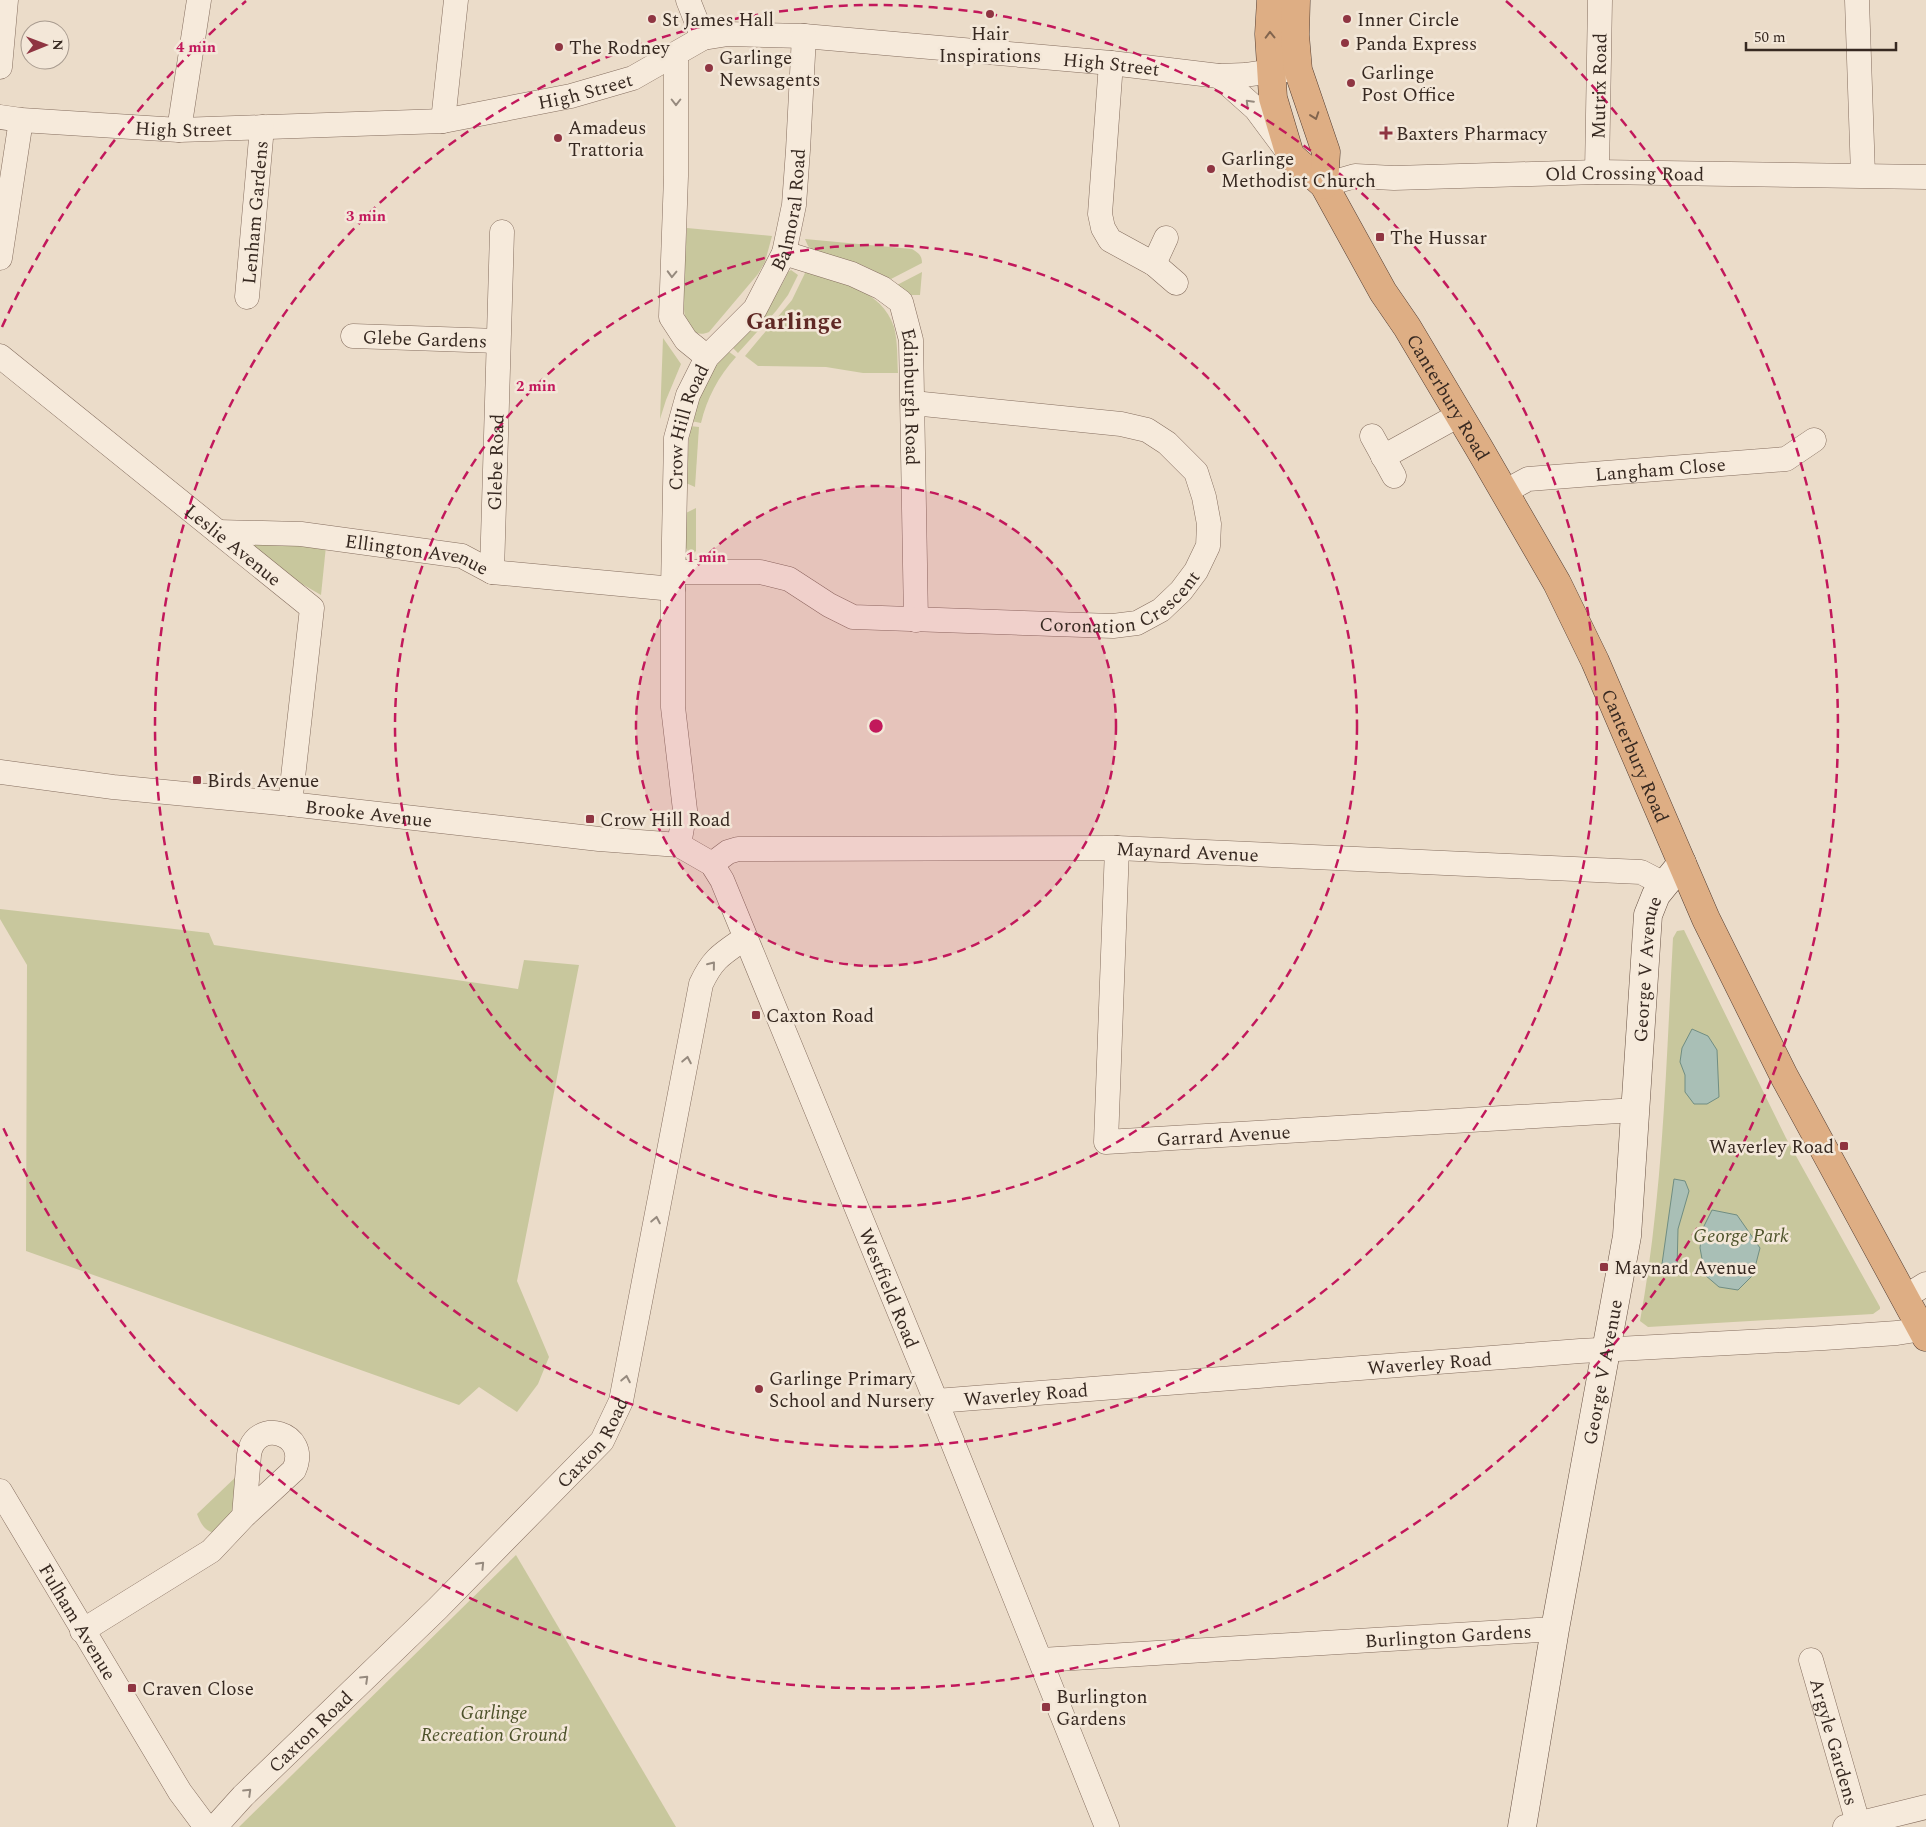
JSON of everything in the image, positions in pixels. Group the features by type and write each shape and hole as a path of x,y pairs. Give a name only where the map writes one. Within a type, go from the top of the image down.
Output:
{"highway":[{"path":"1271,0 1269,34 1326,152 1324,185"},
{"path":"1290,155 1273,98 1285,70 1295,35 1296,0"},
{"name":"Canterbury Road","path":"1290,155 1324,185 1383,292 1459,415 1556,583 1595,660 1706,918 1776,1060 1915,1290 1924,1333"}],"main road":[{"name":"George V Avenue","path":"1522,1827 1555,1629 1627,1236 1648,914 1656,895 1682,863"}],"street":[{"path":"0,67 6,0"},
{"path":"179,130 198,0"},
{"path":"443,121 456,0"},
{"path":"688,0 703,38"},
{"name":"Mutrix Road","path":"1598,172 1600,0"},
{"path":"1857,0 1862,176"},
{"name":"High Street","path":"10,118 179,130 443,121 571,96 633,78 703,38 728,34 804,36 1111,63 1219,76 1285,70"},
{"name":"Balmoral Road","path":"707,357 755,309 784,253 794,196 804,36"},
{"name":"Crow Hill Road","path":"676,54 676,176 671,317 686,340 707,357 688,395 676,438 673,707 685,810 679,845"},
{"path":"1111,63 1100,214 1103,228 1110,240 1154,264 1176,283"},
{"path":"1219,76 1256,109 1290,155"},
{"path":"0,258 10,118"},
{"name":"Lenham Gardens","path":"246,297 262,127"},
{"name":"Old Crossing Road","path":"1324,185 1355,176 1394,178 1598,172 1926,176"},
{"name":"Glebe Road","path":"492,572 502,232"},
{"path":"1154,264 1166,238"},
{"name":"Edinburgh Road","path":"784,253 852,274 882,288 901,302 911,340 916,620"},
{"name":"Glebe Gardens","path":"353,336 498,341"},
{"name":"Leslie Avenue","path":"0,356 312,608 290,804"},
{"name":"Coronation Crescent","path":"674,580 760,572 789,579 829,605 853,616 916,620 1113,626 1137,623 1161,610 1181,591 1196,571 1208,546 1209,524 1196,472 1168,443 1148,430 1121,424 913,404"},
{"path":"1372,436 1388,467 1459,415"},
{"name":"Langham Close","path":"1504,492 1528,479 1786,459 1814,440"},
{"name":"Ellington Avenue","path":"218,532 302,534 462,556 492,572 674,580"},
{"name":"Brooke Avenue","path":"0,772 113,787 290,804 599,839 679,845"},
{"path":"679,845 712,864"},
{"name":"Maynard Avenue","path":"712,864 728,852 738,849 1117,848 1641,872 1664,884"},
{"name":"Garrard Avenue","path":"1117,848 1106,1142 1636,1110"},
{"name":"Westfield Road","path":"712,864 722,880 936,1401 1107,1827"},
{"name":"Caxton Road","path":"215,1827 243,1796 437,1609 602,1440 621,1401 701,984 709,967 720,955 745,938"},
{"name":"Waverley Road","path":"936,1401 1607,1350 1924,1333"},
{"name":"Fulham Avenue","path":"0,1491 180,1792 206,1827"},
{"path":"82,1631 211,1551 244,1516"},
{"name":"Burlington Gardens","path":"1041,1660 1555,1629"},
{"name":"Argyle Gardens","path":"1811,1660 1851,1825"},
{"path":"1851,1825 1926,1807"}],"green space":[{"path":"687,228 772,236 765,262 758,274 709,332 701,334 692,330 684,312 683,289"},
{"path":"805,239 912,249 920,255 922,263 891,279 862,265 813,250 808,246"},
{"path":"791,270 798,275 788,295 738,353 731,346 770,303"},
{"path":"806,271 858,289 880,304 888,314 894,327 897,344 898,373 863,373 826,367 758,366 745,356 792,300"},
{"path":"922,272 920,295 907,295 897,285"},
{"path":"663,338 681,364 660,419"},
{"path":"728,351 736,357 714,388 706,405 701,423 691,421 705,384 715,367"},
{"path":"690,426 699,427 695,487 686,483"},
{"path":"696,508 696,551 691,556 686,548 686,513"},
{"path":"250,544 326,546 321,595 278,570"},
{"path":"0,909 209,933 214,945 518,989 524,960 579,965 517,1281 549,1357 538,1384 517,1412 479,1387 459,1405 26,1251 27,965 0,919"},
{"name":"George Park","path":"1684,930 1786,1138 1880,1307 1873,1314 1648,1327 1640,1321 1648,1274 1659,1178 1673,938 1677,931"},
{"path":"239,1474 236,1497 230,1519 214,1533 211,1532 203,1526 197,1514"},
{"name":"Garlinge Recreation Ground","path":"516,1555 676,1827 239,1827"}],"shaded area":[{"path":"1692,1029 1708,1036 1717,1050 1719,1097 1707,1104 1694,1104 1685,1092 1685,1075 1680,1062 1682,1048"},
{"path":"1674,1179 1685,1181 1689,1191 1678,1229 1677,1270 1669,1269 1662,1264"},
{"path":"1712,1210 1737,1215 1760,1248 1753,1275 1738,1290 1719,1287 1705,1275 1700,1248 1702,1230"}],"place":[{"name":"Hair Inspirations","path":"990,14"},
{"name":"St James Hall","path":"652,19"},
{"name":"Inner Circle","path":"1347,19"},
{"name":"Panda Express","path":"1345,43"},
{"name":"The Rodney","path":"559,47"},
{"name":"Garlinge Newsagents","path":"709,68"},
{"name":"Garlinge Post Office","path":"1351,83"},
{"name":"Baxters Pharmacy","path":"1386,133"},
{"name":"Amadeus Trattoria","path":"558,138"},
{"name":"Garlinge Methodist Church","path":"1211,169"},
{"name":"The Hussar","path":"1380,237"},
{"name":"Birds Avenue","path":"197,780"},
{"name":"Crow Hill Road","path":"590,819"},
{"name":"Caxton Road","path":"756,1015"},
{"name":"Waverley Road","path":"1844,1146"},
{"name":"Maynard Avenue","path":"1604,1267"},
{"name":"Garlinge Primary School and Nursery","path":"759,1389"},
{"name":"Craven Close","path":"132,1688"},
{"name":"Burlington Gardens","path":"1046,1707"}],"district":[{"name":"Garlinge","path":"794,321"}]}
